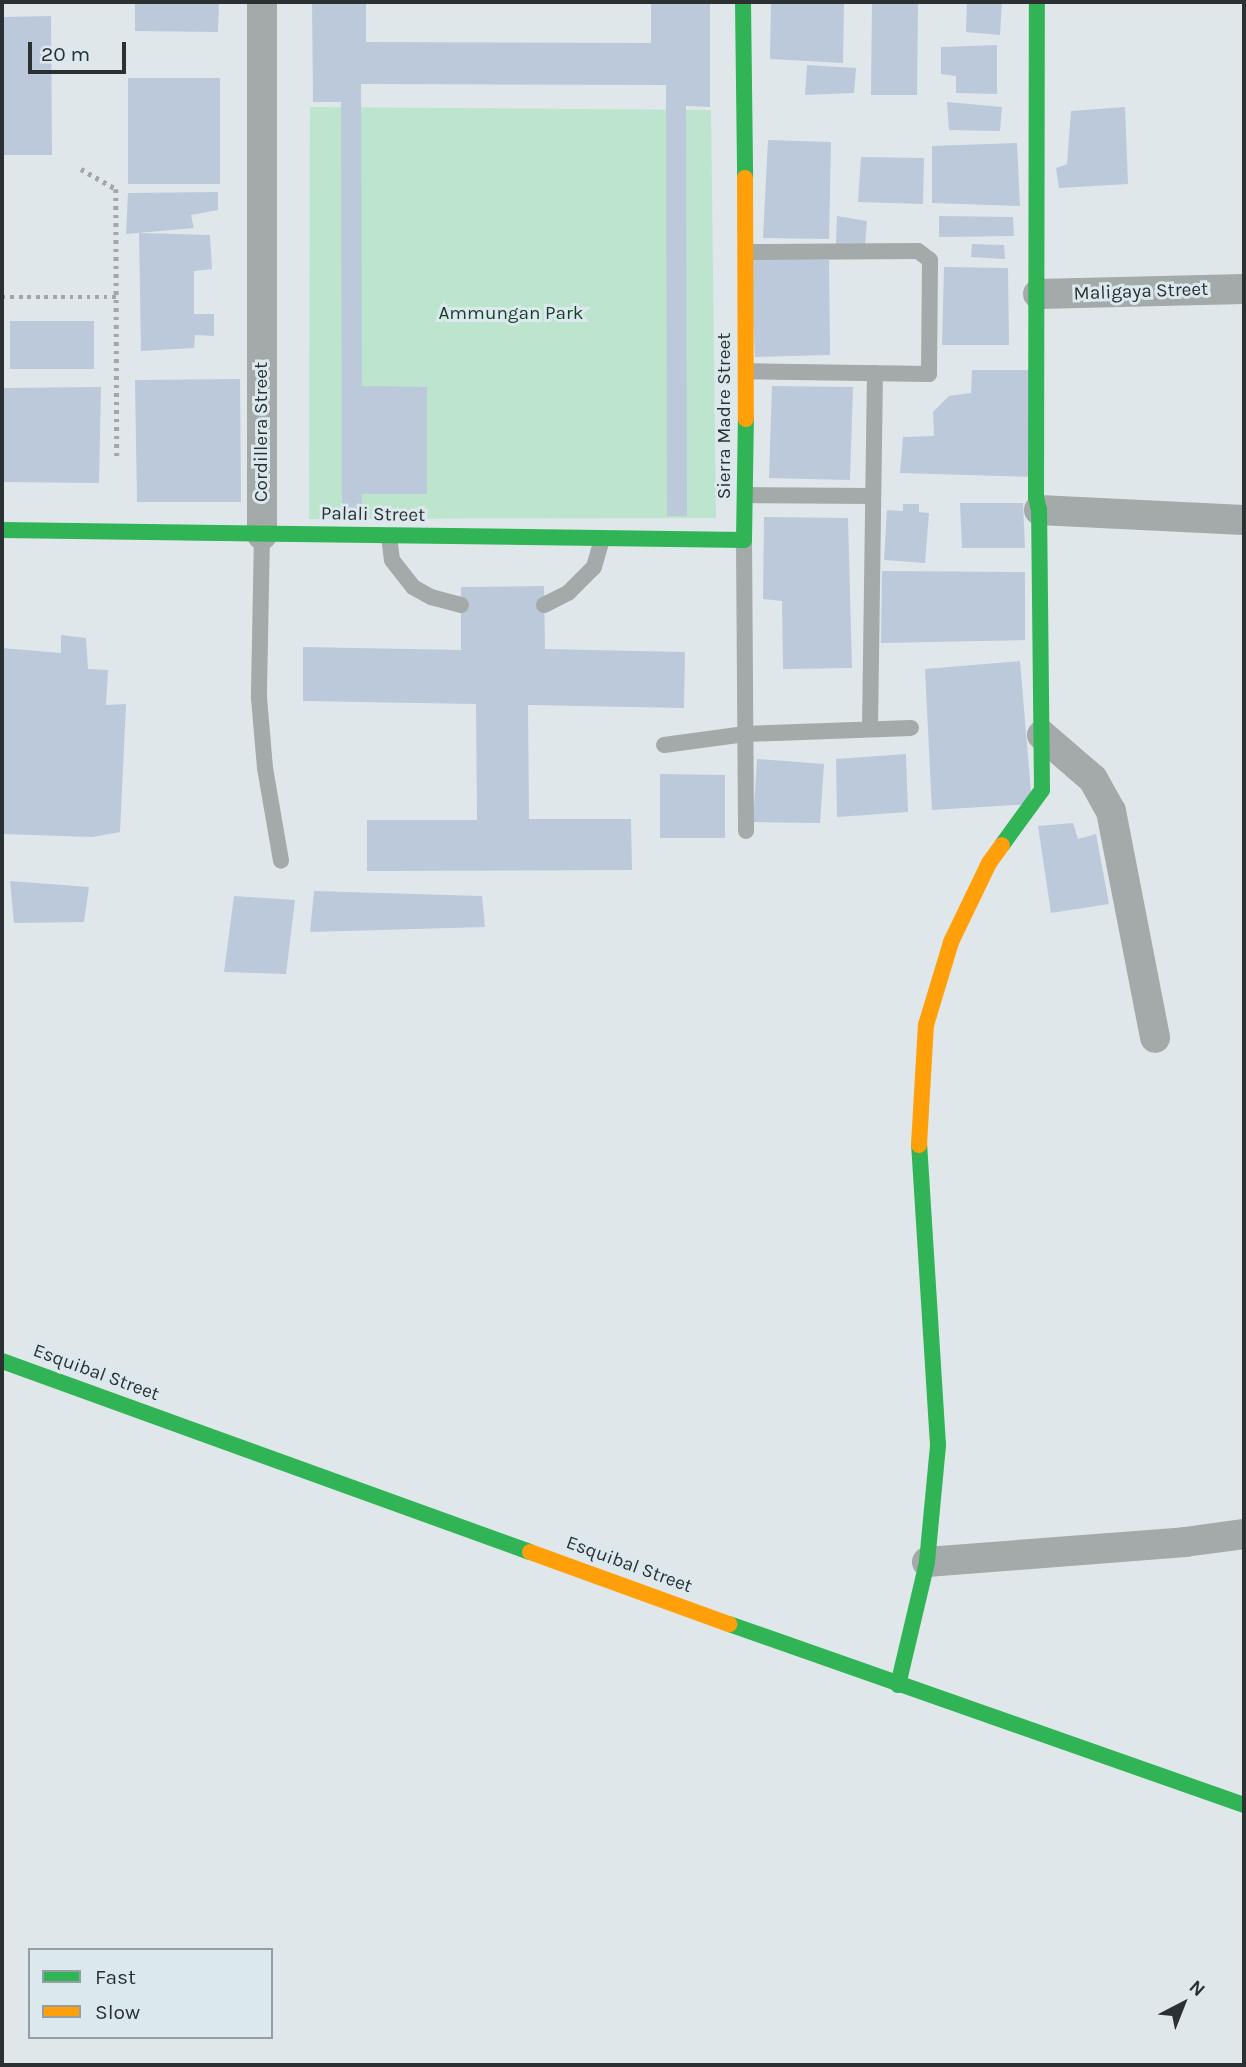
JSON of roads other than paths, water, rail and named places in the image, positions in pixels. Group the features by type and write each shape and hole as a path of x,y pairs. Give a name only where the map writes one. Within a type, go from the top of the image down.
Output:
{"street":[{"name":"Cordillera Street","path":"262,2 262,535"},
{"name":"Sierra Madre Street","path":"743,2 747,371 747,495 744,540"},
{"path":"898,1685 927,1562 938,1445 918,1131 926,1026 951,943 989,863 1042,790 1039,510 1036,497 1037,2"},
{"name":"Maligaya Street","path":"1038,295 1244,289"},
{"path":"1039,510 1244,520"},
{"name":"Palali Street","path":"2,530 744,540"},
{"path":"1042,736 1093,779 1111,811 1155,1038"},
{"name":"Esquibal Street","path":"2,1361 898,1685 1244,1805"},
{"path":"927,1562 1185,1542 1244,1534"}],"lane":[{"path":"746,252 918,251 926,254 930,260 929,374 747,371"},
{"path":"870,729 874,373"},
{"path":"747,495 873,496"},
{"name":"Cordillera Street","path":"262,535 259,698 265,768 281,861"},
{"path":"389,536 392,560 413,587 430,597 461,605"},
{"path":"544,605 569,592 594,567 601,539"},
{"name":"Sierra Madre Street","path":"744,540 746,831"},
{"path":"664,745 745,734 911,728"}],"park label":[{"name":"Ammungan Park","path":"511,314"}]}
